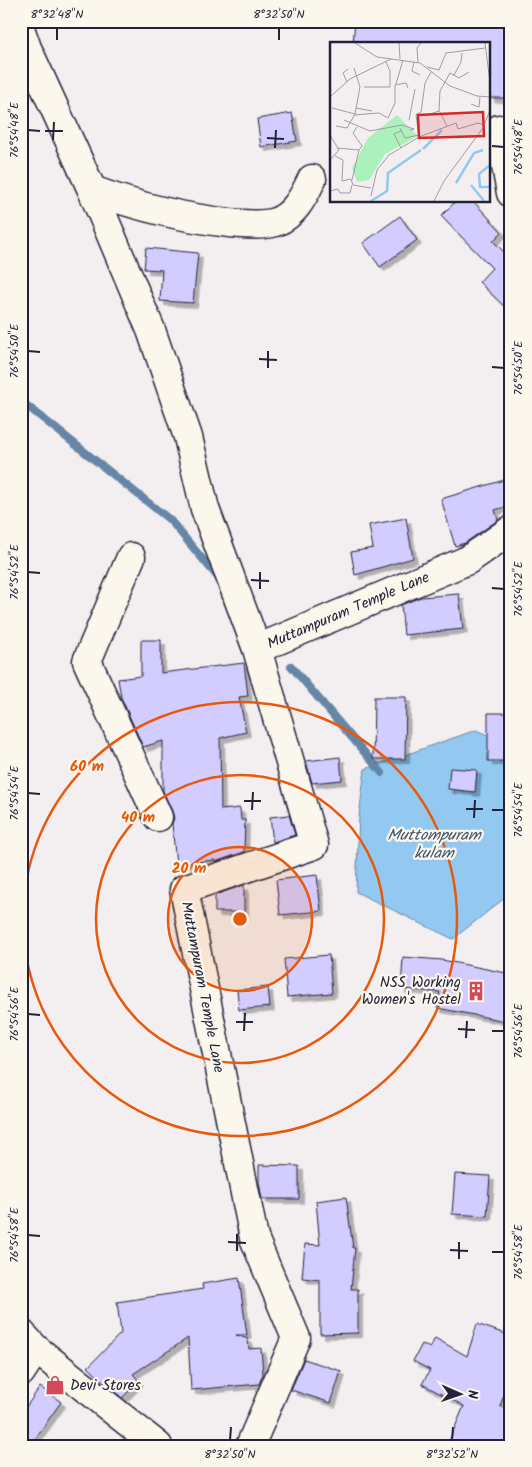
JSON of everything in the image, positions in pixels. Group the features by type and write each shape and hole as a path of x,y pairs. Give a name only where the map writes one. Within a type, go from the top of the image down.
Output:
{"street":[{"path":"21,31 92,190 151,330 188,437 205,509 257,648"},
{"path":"499,129 511,193"},
{"path":"92,190 118,200 208,221 245,224 273,223 289,214 304,197 312,178"},
{"name":"Muttampuram Temple Lane","path":"250,1446 296,1338 254,1238 184,890 314,845 257,648 468,560 511,530"},
{"path":"130,557 87,661 158,817"},
{"path":"21,1372 29,1341 158,1446"}],"water":[{"name":"Muttompuram kulam","path":"476,730 511,745 511,893 453,939 356,892 359,816 365,769"}],"building":[{"path":"355,21 511,21 511,98 490,98 490,42 353,42"},
{"path":"292,113 297,141 261,147 257,119"},
{"path":"455,202 474,202 502,232 493,241 506,254 511,249 511,313 479,282 492,268 441,216"},
{"path":"400,216 417,240 380,267 363,243"},
{"path":"146,248 198,253 193,303 160,301 162,270 144,269"},
{"path":"504,480 511,505 495,510 498,520 465,543 455,546 441,499"},
{"path":"406,518 413,558 355,575 351,552 373,548 369,525"},
{"path":"459,594 463,629 404,635 401,605 421,597"},
{"path":"141,640 161,640 161,673 244,663 248,696 239,697 246,732 220,738 221,810 240,808 241,820 245,820 244,852 215,862 215,860 176,864 172,824 174,818 163,791 163,741 143,747 121,697 118,679 141,676"},
{"path":"374,697 406,697 405,759 373,759"},
{"path":"488,713 511,713 511,761 488,761"},
{"path":"340,757 342,780 312,783 306,761"},
{"path":"450,768 477,770 475,792 448,789"},
{"path":"289,815 295,835 273,842 270,817"},
{"path":"317,875 321,911 280,915 276,880"},
{"path":"244,885 244,912 215,912 215,895"},
{"path":"329,955 332,993 287,997 284,959"},
{"name":"NSS Working Women's Hostel","path":"403,957 442,960 511,974 511,1022 437,1008 440,992 401,989"},
{"path":"268,987 270,1007 239,1010 237,990"},
{"path":"259,1165 299,1166 299,1199 262,1199"},
{"path":"455,1174 490,1176 487,1216 452,1214"},
{"path":"346,1197 353,1248 355,1248 351,1289 358,1289 358,1333 320,1334 320,1280 302,1278 305,1244 320,1245 316,1201"},
{"path":"239,1278 247,1335 236,1335 248,1339 249,1349 261,1348 263,1374 259,1384 191,1390 188,1338 133,1374 139,1381 122,1398 88,1367 121,1333 117,1302 203,1289 202,1284"},
{"path":"477,1324 511,1336 511,1374 500,1406 511,1411 511,1446 447,1446 464,1406 422,1384 430,1370 413,1361 422,1344 430,1348 435,1338 467,1356"},
{"path":"304,1359 341,1371 331,1403 291,1390"},
{"path":"40,1387 61,1402 30,1446 21,1446 21,1414"}],"waterway":[{"path":"21,401 170,520 221,581"},
{"path":"291,666 382,773"}],"place":[{"name":"NSS Working Women's Hostel","path":"476,991"},
{"name":"Devi Stores","path":"55,1385"}]}
